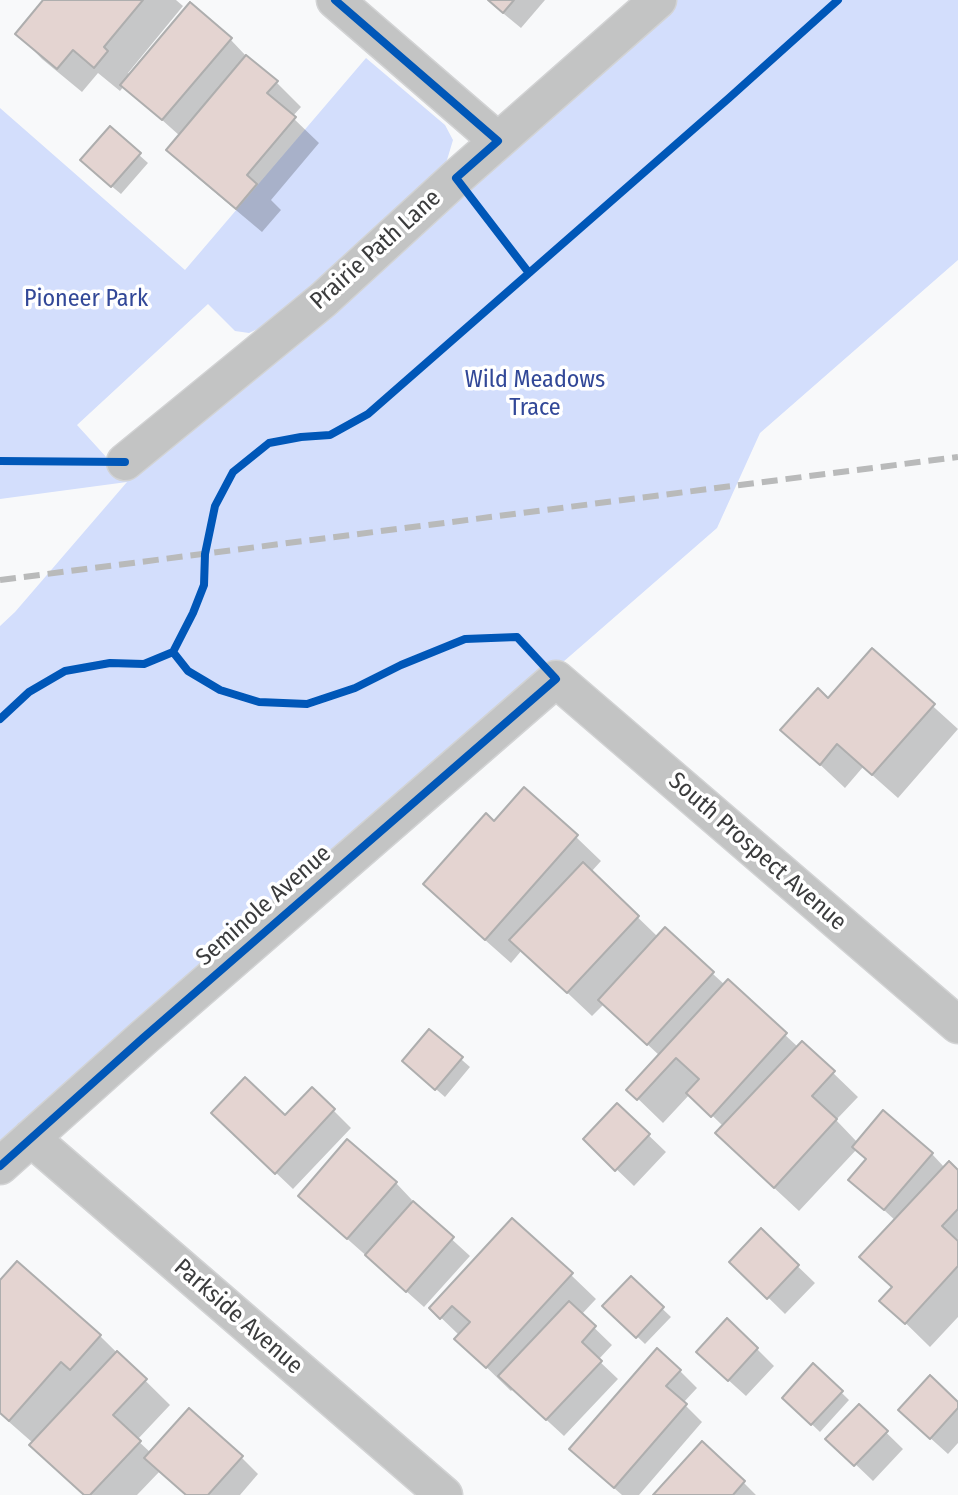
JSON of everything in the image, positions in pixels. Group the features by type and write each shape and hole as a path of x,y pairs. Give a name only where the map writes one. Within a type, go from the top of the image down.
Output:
{"street":[{"path":"335,0 498,141"},
{"name":"Prairie Path Lane","path":"125,462 323,300 658,0"},
{"name":"South Prospect Avenue","path":"556,679 958,1025"},
{"name":"Seminole Avenue","path":"0,1166 556,679"},
{"name":"Parkside Avenue","path":"31,1138 444,1495"}],"green space":[{"name":"Wild Meadows Trace","path":"637,0 958,0 958,260 760,433 717,528 0,1152 0,626 127,482 0,499 0,108 185,270 366,58 445,125 453,140 439,173 266,325 249,333 235,331 208,304 77,425 128,481 497,125"}],"building":[{"path":"43,0 143,0 104,47 108,51 94,68 73,50 57,69 15,34"},
{"path":"488,0 514,0 503,13"},
{"path":"190,2 232,38 162,120 120,85"},
{"path":"246,55 278,81 267,93 296,117 247,175 257,184 236,209 166,150"},
{"path":"110,126 141,153 111,187 80,160"},
{"path":"872,648 935,704 872,775 837,744 820,765 780,730 818,688 828,698"},
{"path":"524,787 578,835 485,940 423,884 486,813 494,821"},
{"path":"583,862 639,916 567,993 509,940"},
{"path":"665,927 714,972 647,1045 598,1000"},
{"path":"728,979 787,1033 711,1117 686,1093 699,1079 676,1058 637,1100 626,1090"},
{"path":"429,1029 463,1057 435,1090 402,1061"},
{"path":"802,1041 835,1071 812,1096 837,1119 774,1188 715,1133"},
{"path":"245,1077 285,1115 312,1087 335,1109 275,1174 211,1113"},
{"path":"617,1103 650,1134 615,1171 583,1139"},
{"path":"883,1110 933,1153 884,1210 848,1180 866,1159 852,1147"},
{"path":"347,1139 397,1182 347,1239 298,1196"},
{"path":"949,1161 958,1170 958,1209 942,1226 958,1241 958,1266 905,1324 879,1301 892,1287 859,1257"},
{"path":"413,1201 454,1237 406,1292 365,1255"},
{"path":"512,1218 573,1273 486,1368 454,1339 470,1322 452,1306 440,1319 429,1308"},
{"path":"761,1228 799,1265 767,1299 729,1262"},
{"path":"17,1261 101,1335 70,1370 61,1362 9,1421 0,1413 0,1280"},
{"path":"631,1276 664,1307 636,1338 602,1306"},
{"path":"569,1301 596,1326 582,1342 602,1361 546,1420 498,1376"},
{"path":"727,1318 758,1348 728,1381 696,1352"},
{"path":"657,1348 681,1370 666,1386 687,1404 614,1488 569,1449"},
{"path":"117,1351 147,1379 113,1415 141,1441 90,1495 84,1495 29,1445"},
{"path":"813,1363 843,1391 811,1425 782,1398"},
{"path":"930,1375 958,1402 958,1408 930,1439 898,1410"},
{"path":"859,1404 888,1431 854,1466 825,1439"},
{"path":"189,1408 243,1456 208,1495 186,1495 144,1458"},
{"path":"702,1441 745,1481 733,1495 653,1495"}],"railway":[{"path":"0,580 958,457"}],"cycle path":[{"path":"335,0 498,141 456,178 529,273"},
{"path":"0,719 29,692 65,671 110,663 144,664 173,652 204,585 205,554 215,506 233,472 269,443 330,435 368,414 838,0"},
{"path":"0,461 125,462"},
{"path":"0,1166 556,679 517,637 465,639 355,688 307,704 259,702 220,690 188,671 173,652"}],"park label":[{"name":"Pioneer Park","path":"86,299"}]}
